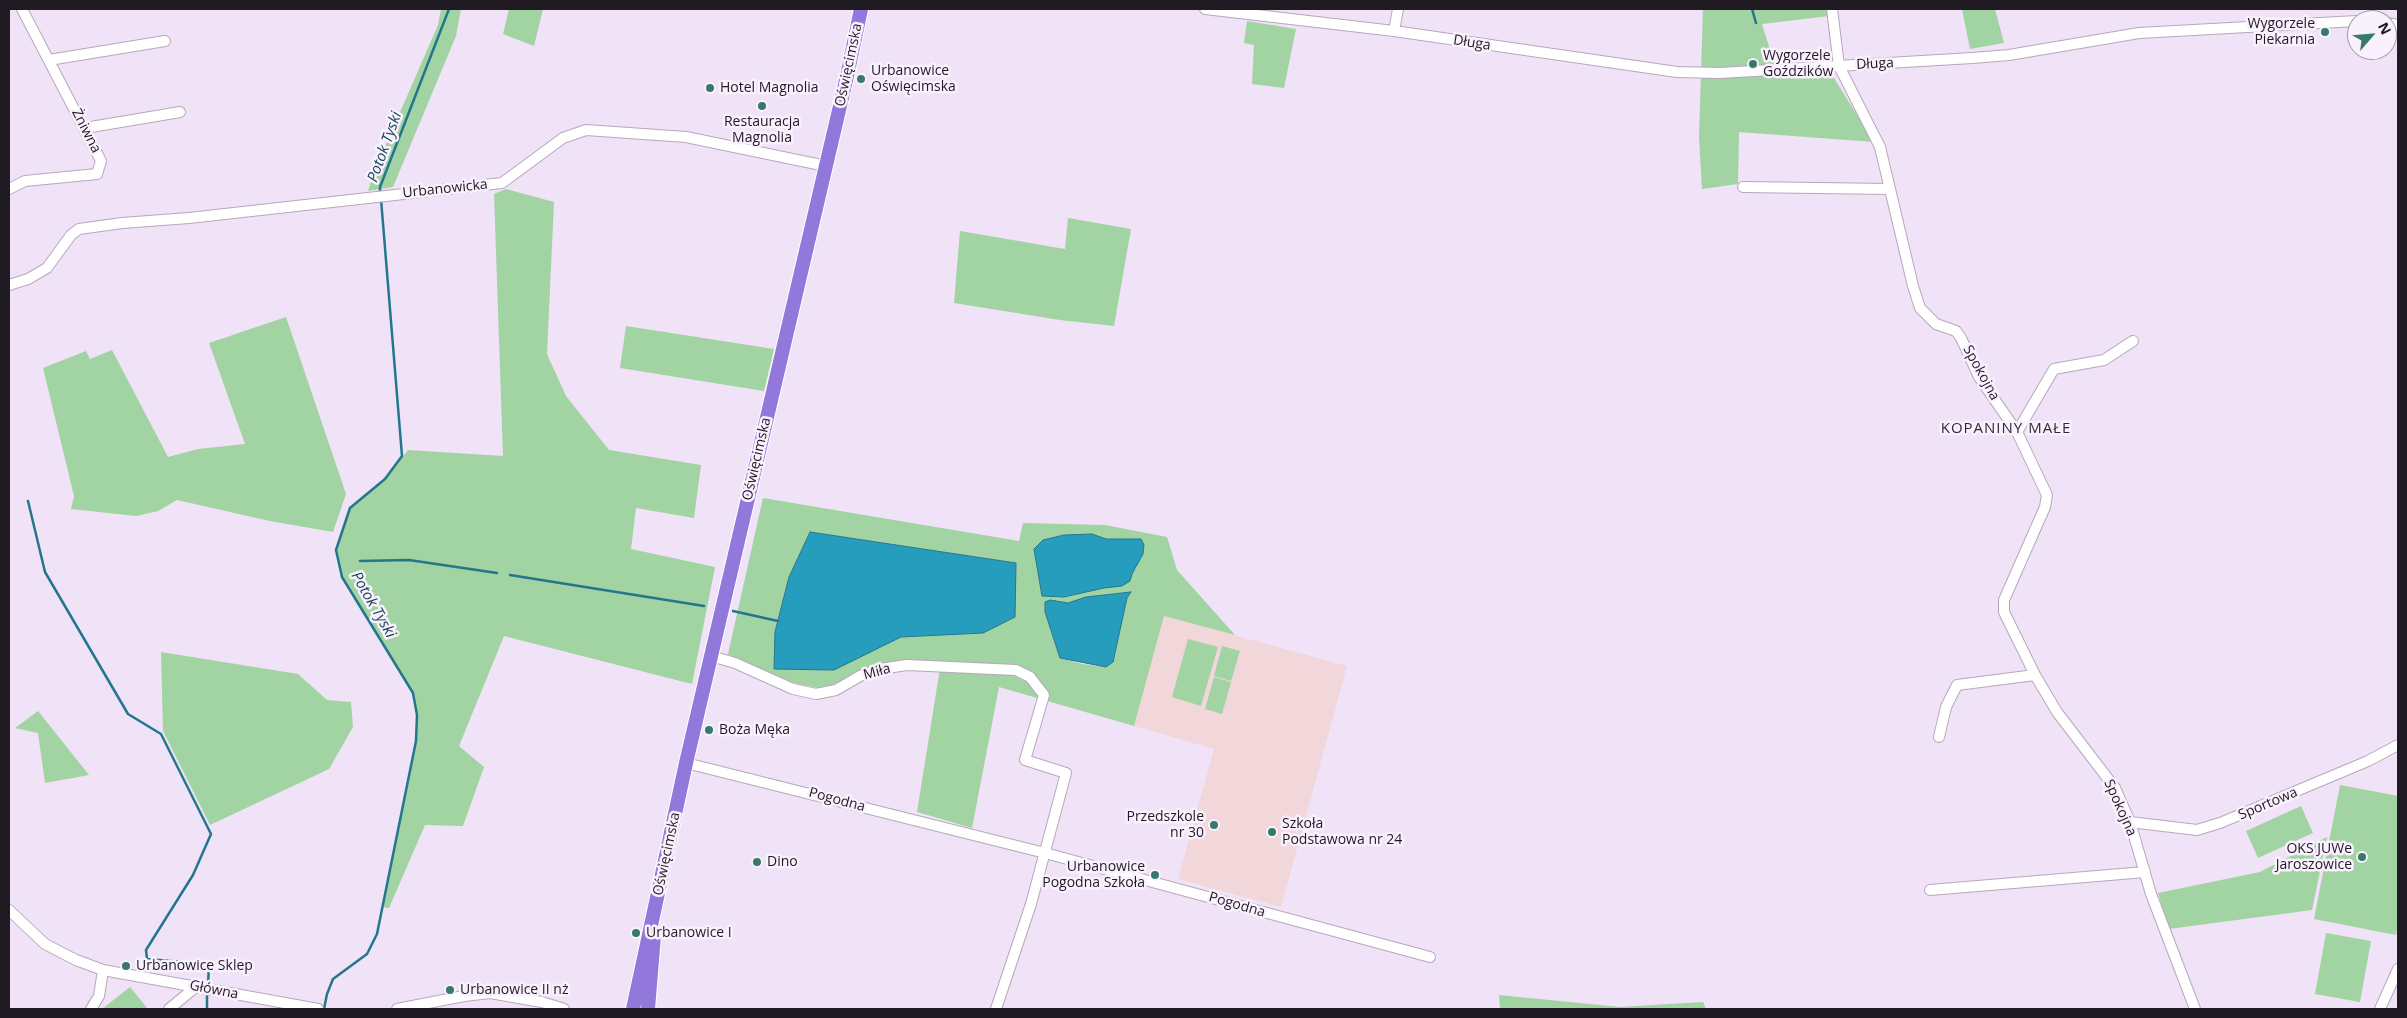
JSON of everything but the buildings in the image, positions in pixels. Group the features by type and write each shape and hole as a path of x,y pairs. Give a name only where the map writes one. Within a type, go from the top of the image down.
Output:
{"highway":[{"name":"Oświęcimska","path":"633,1009 647,936 655,910 686,763 861,9"},
{"name":"Oświęcimska","path":"648,1009 655,910"}],"street":[{"name":"Żniwna","path":"9,189 25,181 97,174 101,161 22,9"},
{"name":"Długa","path":"1205,9 1394,31 1677,72 1720,73 2009,55 2139,33 2347,22"},
{"path":"1394,31 1398,9"},
{"name":"Spokojna","path":"1832,9 1840,66 1880,147 1920,308 1936,324 1956,330 1983,383 2017,432 2047,495 2046,507 2004,600 2004,612 2035,676 2074,737 2115,788 2130,822 2145,872 2194,1009"},
{"path":"49,60 165,41"},
{"path":"85,128 180,112"},
{"name":"Urbanowicka","path":"9,285 28,279 47,268 72,235 79,230 122,223 190,218 502,183 563,138 586,130 686,137 826,166"},
{"path":"1744,187 1890,190"},
{"path":"2017,432 2054,369 2104,360 2133,341"},
{"name":"Miła","path":"711,656 735,663 793,689 816,694 836,690 860,676 880,669 907,666 1016,670 1030,677 1044,695 1025,760 1066,773 1045,853"},
{"path":"1939,737 1946,707 1957,685 2035,676"},
{"name":"Sportowa","path":"2130,822 2197,830 2258,808 2368,761 2398,745"},
{"name":"Pogodna","path":"686,763 1045,853 1430,957"},
{"path":"996,1009 1031,904 1045,853"},
{"path":"1930,890 2145,872"},
{"name":"Główna","path":"9,910 44,944 76,960 103,970 314,1008"},
{"path":"2380,1009 2398,969"},
{"path":"91,1009 99,996 103,970"},
{"path":"169,1009 197,986"},
{"path":"397,1009 481,993 507,995 551,1004 564,1009"}],"shaded area":[{"path":"1164,616 1347,666 1281,907 1178,879 1214,749 1134,726"}],"green space":[{"path":"441,9 461,9 456,36 393,187 368,191 374,172 438,25"},
{"path":"509,9 543,9 534,46 503,34"},
{"path":"1703,9 1828,9 1829,16 1762,24 1773,60 1815,76 1832,75 1874,142 1739,132 1738,184 1702,189 1699,137"},
{"path":"1962,9 1995,9 2004,43 1970,49"},
{"path":"1247,21 1296,29 1284,88 1252,84 1254,45 1244,43"},
{"path":"506,189 554,202 547,354 566,396 609,450 701,465 694,518 636,508 631,549 715,567 692,684 504,636 459,746 484,767 463,826 425,825 389,908 383,907 416,741 417,715 413,693 342,577 336,550 350,508 385,479 408,450 503,456 494,194"},
{"path":"1068,218 1131,229 1114,326 1060,320 954,303 960,231 1065,249"},
{"path":"286,317 346,494 333,532 270,521 177,500 158,511 136,516 71,509 74,496 43,368 86,351 90,359 112,350 168,457 198,449 245,444 209,343"},
{"path":"626,326 774,349 764,391 620,368"},
{"path":"763,498 1019,541 1023,523 1105,525 1167,537 1177,570 1235,635 1164,616 1134,726 999,687 972,828 917,812 941,662 872,666 823,689 798,684 767,673 728,654","holes":["810,532 1016,563 983,633 901,637 775,632 789,577","1092,534 1105,539 1137,567 1122,586 1064,597 1042,596 1034,549 1043,540 1064,535","1131,592 1127,598 1113,662 1106,667 1082,664 1060,658 1045,612 1045,602 1068,603 1086,597"]},
{"path":"1188,639 1218,647 1201,706 1172,697"},
{"path":"1222,646 1240,651 1231,681 1214,676"},
{"path":"161,652 298,674 327,700 351,702 353,727 329,769 210,825 163,731"},
{"path":"1214,677 1231,682 1222,714 1205,709"},
{"path":"38,711 89,775 45,783 38,733 15,728"},
{"name":"OKS JUWe Jaroszowice","path":"2340,785 2398,796 2398,923 2396,935 2314,919"},
{"path":"2301,806 2313,833 2258,858 2246,831"},
{"path":"2327,837 2312,910 2169,929 2158,893 2260,872"},
{"path":"2326,933 2371,941 2360,1002 2315,994"},
{"path":"130,987 148,1009 102,1009"},
{"path":"1499,995 1620,1007 1703,1002 1706,1009 1500,1009"}],"water":[{"path":"810,532 1016,563 1015,617 983,633 901,637 834,670 774,669 775,632 789,577"},
{"path":"1092,534 1106,539 1141,539 1144,545 1143,554 1130,581 1122,586 1064,597 1042,596 1034,549 1043,540 1064,535"},
{"path":"1131,592 1127,598 1113,662 1106,667 1060,658 1045,612 1045,602 1050,600 1068,603 1086,597"}],"waterway":[{"name":"Potok Tyski","path":"380,194 380,187 449,9"},
{"path":"1752,9 1756,23"},
{"name":"Potok Tyski","path":"324,1009 333,979 367,954 377,934 416,741 417,715 413,693 342,577 336,550 350,508 385,479 402,456 381,199"},
{"path":"28,501 45,572 128,714 161,734 211,834 193,875 146,950 147,959 209,964 208,986"},
{"path":"360,561 409,560 497,573"},
{"path":"510,575 704,606"},
{"path":"733,611 778,621"},
{"path":"207,994 207,1009"}],"place":[{"name":"Wygorzele Piekarnia","path":"2325,32"},
{"name":"Wygorzele Goździków","path":"1753,64"},
{"name":"Urbanowice Oświęcimska","path":"861,79"},
{"name":"Hotel Magnolia","path":"710,88"},
{"name":"Restauracja Magnolia","path":"762,106"},
{"name":"Boża Męka","path":"709,730"},
{"name":"Przedszkole nr 30","path":"1214,825"},
{"name":"Szkoła Podstawowa nr 24","path":"1272,832"},
{"name":"OKS JUWe Jaroszowice","path":"2362,857"},
{"name":"Dino","path":"757,862"},
{"name":"Urbanowice Pogodna Szkoła","path":"1155,875"},
{"name":"Urbanowice I","path":"636,933"},
{"name":"Urbanowice Sklep","path":"126,966"},
{"name":"Urbanowice II nż","path":"450,990"}],"district":[{"name":"KOPANINY MAŁE","path":"2006,429"}]}
